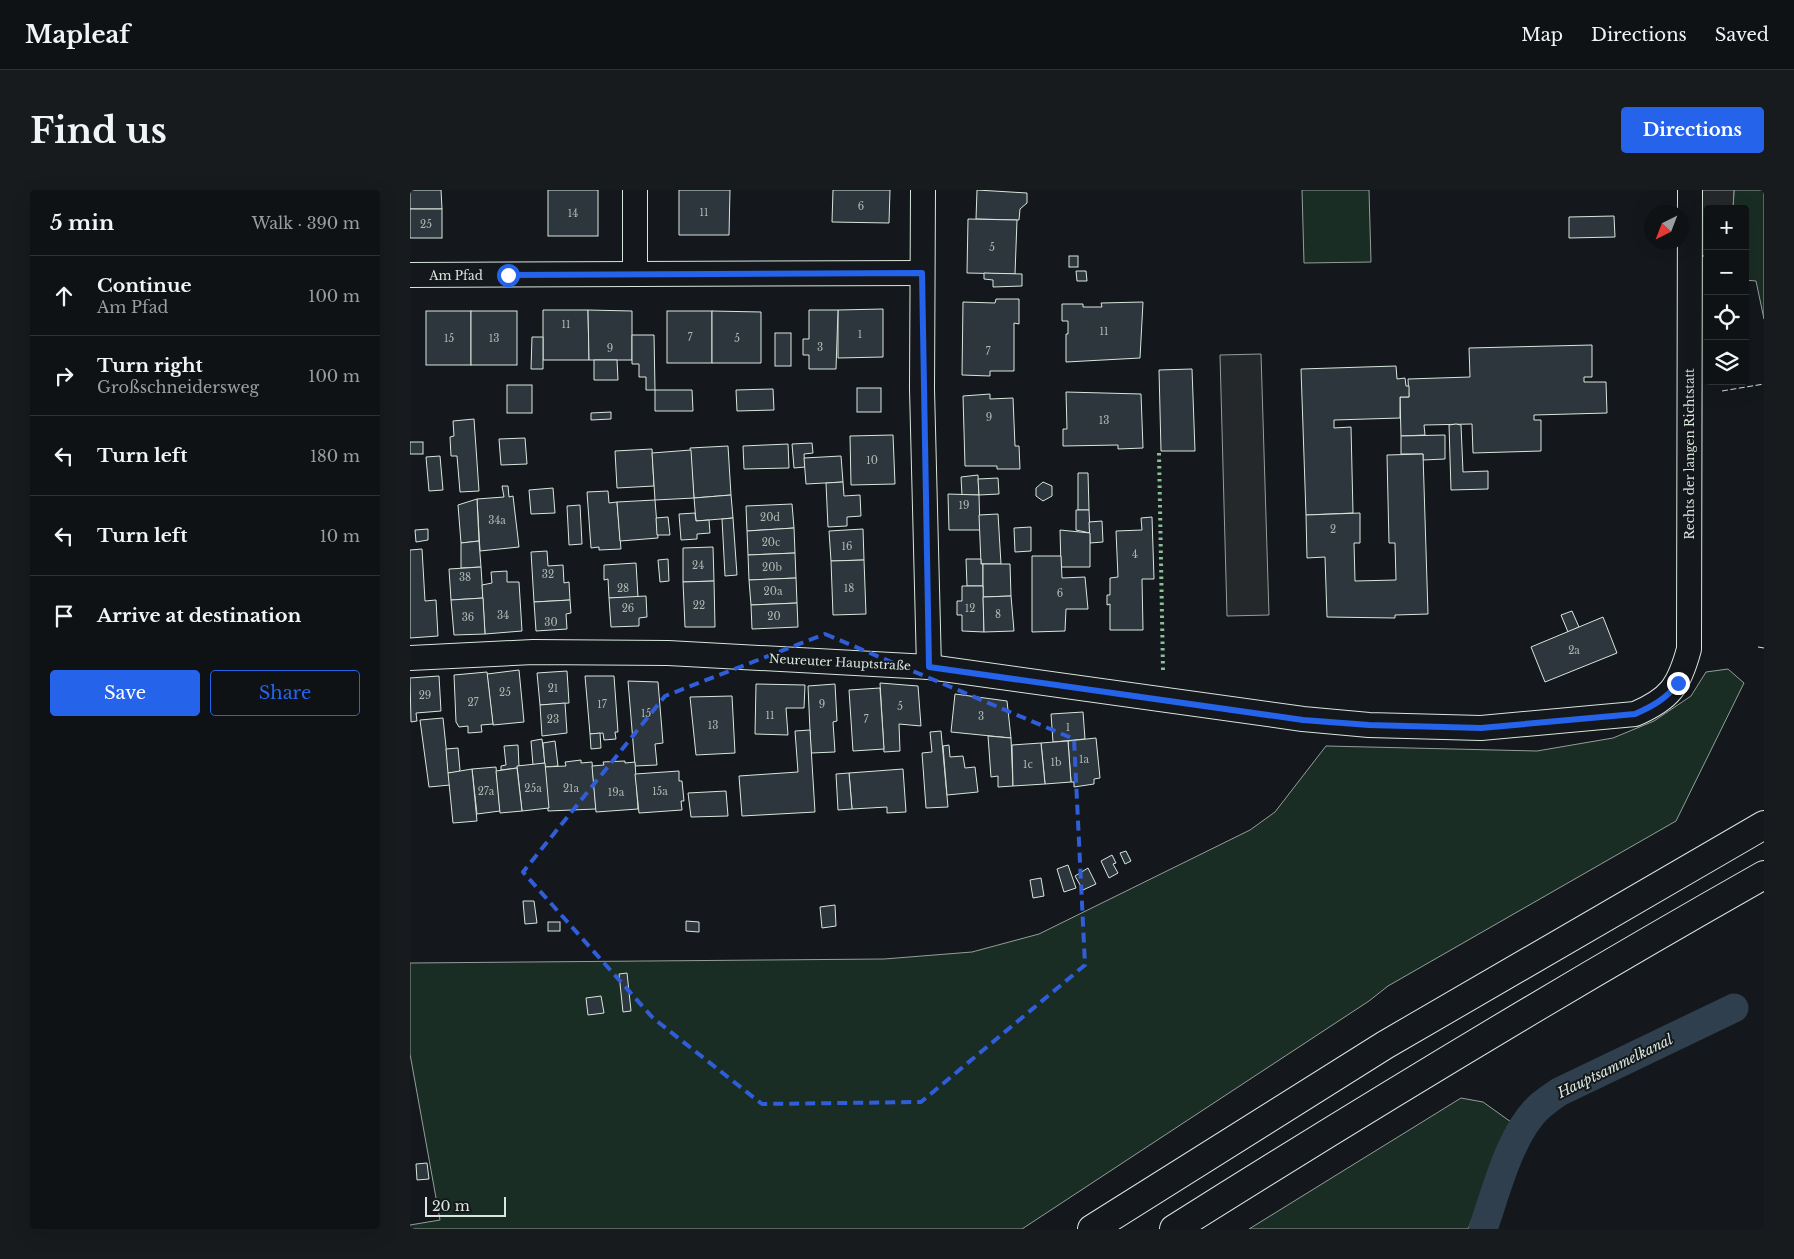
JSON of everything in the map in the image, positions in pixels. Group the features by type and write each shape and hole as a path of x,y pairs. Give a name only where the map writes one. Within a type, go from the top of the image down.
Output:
{"highway":[{"path":"1092,1229 1368,1056 1764,825"},
{"path":"1174,1229 1299,1150 1476,1043 1764,875"}],"street":[{"path":"635,190 635,274"},
{"path":"923,190 922,273 929,667"},
{"name":"Rechts der langen Richtstatt","path":"1653,706 1668,696 1678,683 1689,650 1690,190"},
{"name":"Am Pfad","path":"410,275 922,273"},
{"name":"Neureuter Hauptstraße","path":"410,658 533,652 668,653 929,667 1303,720 1369,725 1481,728 1635,714 1653,706"}],"highlighted area":[{"path":"825,634 1074,739 1085,965 921,1102 762,1104 653,1018 523,872 665,696"}],"green space":[{"path":"1302,190 1369,190 1371,262 1304,263"},
{"path":"1734,190 1764,190 1764,319 1756,281 1749,280 1749,205 1733,205"},
{"path":"1728,669 1744,683 1676,821 1388,986 1369,1001 1022,1229 410,1229 410,1225 440,1220 410,1054 410,963 884,959 972,952 1039,934 1250,830 1275,812 1326,746 1537,751 1613,738 1654,721 1691,696 1706,672"},
{"path":"1461,1098 1483,1102 1511,1122 1468,1229 1249,1229"}],"shaded area":[{"path":"1698,190 1734,190 1733,205 1704,205 1704,256 1697,256"},
{"path":"1261,354 1269,615 1227,616 1220,355"}],"building":[{"path":"410,190 441,190 442,209 410,209"},
{"path":"548,190 598,190 598,236 548,236"},
{"path":"679,190 730,190 729,235 679,235"},
{"path":"833,190 890,190 889,223 832,222"},
{"path":"977,190 1027,193 1027,203 1020,209 1019,220 976,219"},
{"path":"410,209 442,209 442,238 410,238"},
{"path":"1614,216 1615,237 1569,238 1569,217"},
{"path":"968,219 1017,220 1015,274 967,273"},
{"path":"1069,256 1078,256 1078,267 1069,267"},
{"path":"1076,271 1086,271 1087,281 1077,281"},
{"path":"984,273 1022,274 1022,286 993,287 993,280 984,279"},
{"path":"996,299 1019,299 1019,324 1014,323 1014,371 990,371 990,376 962,375 963,302 995,303"},
{"path":"1143,302 1140,358 1066,362 1068,321 1062,321 1062,304 1083,304 1083,307 1102,307 1101,303"},
{"path":"883,309 883,357 838,358 838,310"},
{"path":"543,310 588,310 589,360 543,360"},
{"path":"588,310 632,311 632,360 589,360"},
{"path":"809,310 838,310 836,369 809,369 809,355 803,355 803,339 809,339"},
{"path":"426,311 471,311 471,365 426,365"},
{"path":"471,311 517,311 517,365 471,365"},
{"path":"667,311 712,311 712,363 667,363"},
{"path":"712,311 761,312 761,363 712,363"},
{"path":"775,333 791,333 791,366 775,366"},
{"path":"632,335 654,335 655,390 646,390 646,377 639,377 639,364 632,364"},
{"path":"532,337 543,337 543,369 531,369"},
{"path":"1592,345 1592,377 1584,377 1584,382 1606,382 1607,413 1534,415 1534,420 1541,420 1541,451 1473,453 1472,424 1424,425 1425,435 1401,436 1400,397 1409,397 1408,379 1470,377 1469,348"},
{"path":"594,360 617,360 618,380 594,380"},
{"path":"1396,366 1397,379 1405,378 1406,386 1409,386 1409,397 1400,397 1400,418 1334,420 1334,428 1351,427 1353,513 1306,515 1301,369"},
{"path":"1192,369 1195,451 1161,451 1159,370"},
{"path":"507,385 532,385 532,413 507,413"},
{"path":"857,388 881,388 881,412 857,412"},
{"path":"773,389 774,410 737,411 736,390"},
{"path":"655,390 692,390 693,411 655,411"},
{"path":"1066,392 1141,394 1143,448 1118,449 1118,445 1063,446 1063,429 1067,429"},
{"path":"990,394 990,399 1013,398 1015,446 1019,446 1020,469 997,469 997,466 965,466 963,396"},
{"path":"611,412 611,419 591,420 591,413"},
{"path":"474,419 479,491 460,492 457,456 451,456 450,437 454,436 453,421"},
{"path":"1449,425 1461,425 1463,472 1488,471 1488,489 1451,490"},
{"path":"893,435 895,484 851,485 850,436"},
{"path":"1445,435 1445,459 1423,460 1423,454 1401,454 1401,436"},
{"path":"525,438 527,464 501,465 499,439"},
{"path":"410,442 423,442 423,454 410,454"},
{"path":"812,443 813,453 804,454 805,467 794,468 792,444"},
{"path":"788,444 789,468 744,469 743,446"},
{"path":"728,446 731,495 694,498 690,448"},
{"path":"652,449 654,486 617,488 615,451"},
{"path":"691,450 694,498 655,500 652,453"},
{"path":"1423,454 1428,614 1395,615 1395,618 1327,617 1325,557 1307,558 1306,515 1360,513 1360,543 1354,543 1355,581 1396,580 1395,543 1389,543 1387,455"},
{"path":"440,456 443,490 429,491 426,457"},
{"path":"841,456 843,482 806,484 804,458"},
{"path":"1078,473 1088,473 1089,510 1078,510"},
{"path":"978,475 979,495 962,495 961,477"},
{"path":"998,478 999,494 979,495 978,479"},
{"path":"843,482 844,496 860,495 861,516 847,517 847,526 828,527 826,483"},
{"path":"1043,482 1052,486 1052,496 1043,501 1036,496 1036,488"},
{"path":"502,486 508,486 509,497 513,496 519,547 480,551 477,499 504,497"},
{"path":"553,488 555,513 531,514 529,490"},
{"path":"608,491 609,503 617,502 621,549 599,550 599,547 591,548 587,492"},
{"path":"948,494 979,495 980,530 949,530"},
{"path":"731,495 733,518 696,521 694,498"},
{"path":"477,499 479,541 461,543 458,505"},
{"path":"655,500 658,538 620,541 617,502"},
{"path":"792,504 794,528 747,531 746,506"},
{"path":"580,505 582,544 569,545 567,506"},
{"path":"1076,510 1089,510 1090,533 1076,530"},
{"path":"695,513 696,521 709,520 710,533 697,534 697,539 681,540 679,514"},
{"path":"998,514 1001,564 981,564 979,515"},
{"path":"668,517 670,535 657,535 656,518"},
{"path":"1152,517 1154,579 1142,579 1143,630 1110,630 1110,604 1107,605 1107,595 1110,595 1110,578 1118,577 1116,531 1142,530 1141,518"},
{"path":"733,518 737,575 725,576 722,519"},
{"path":"1102,521 1103,542 1090,543 1089,522"},
{"path":"1031,527 1031,551 1015,552 1014,528"},
{"path":"794,528 795,553 748,555 747,531"},
{"path":"428,529 428,540 416,542 415,530"},
{"path":"863,529 864,560 831,561 829,531"},
{"path":"1060,530 1090,533 1090,567 1061,567"},
{"path":"479,541 481,567 461,568 461,543"},
{"path":"713,547 714,581 683,582 683,548"},
{"path":"422,549 425,601 436,600 438,636 410,638 410,550"},
{"path":"547,551 548,566 563,565 564,583 569,582 570,600 534,602 531,552"},
{"path":"795,553 796,578 749,580 748,555"},
{"path":"1032,556 1061,556 1062,578 1085,577 1088,609 1066,609 1065,631 1032,632"},
{"path":"668,559 669,581 660,582 658,560"},
{"path":"966,559 981,559 981,564 983,564 983,586 967,586"},
{"path":"864,560 866,614 833,615 831,561"},
{"path":"636,563 638,597 609,598 608,579 604,580 604,565"},
{"path":"983,564 1010,564 1011,596 983,597"},
{"path":"481,567 483,598 451,600 449,569"},
{"path":"507,571 507,582 519,582 522,631 485,634 482,585 492,583 491,572"},
{"path":"796,578 797,603 751,605 749,580"},
{"path":"714,581 715,627 685,627 683,582"},
{"path":"962,586 983,586 984,632 962,631 962,615 957,615 957,601 962,601"},
{"path":"646,596 647,617 639,618 639,626 611,627 609,598"},
{"path":"1011,596 1014,631 984,632 983,597"},
{"path":"483,598 485,634 454,635 451,600"},
{"path":"570,600 571,613 566,614 567,629 536,631 534,602"},
{"path":"797,603 798,627 752,629 751,605"},
{"path":"1572,611 1579,627 1568,632 1561,615"},
{"path":"1603,617 1617,653 1545,682 1531,647"},
{"path":"519,670 524,722 493,725 487,674"},
{"path":"567,671 569,703 540,705 537,673"},
{"path":"487,672 493,724 481,725 482,732 468,733 468,726 459,727 456,722 454,675"},
{"path":"439,676 441,711 416,713 417,721 411,722 410,678"},
{"path":"585,676 614,676 618,732 615,732 616,739 604,740 603,733 590,734"},
{"path":"628,681 658,682 663,743 655,744 657,765 635,766"},
{"path":"880,683 918,686 921,726 899,724 900,751 884,752"},
{"path":"756,684 805,685 804,708 786,708 788,735 755,734"},
{"path":"835,684 837,721 833,722 835,752 811,753 808,686"},
{"path":"880,688 884,749 853,751 849,690"},
{"path":"955,694 1007,701 1011,738 951,732"},
{"path":"732,696 735,753 696,755 690,697"},
{"path":"565,703 567,733 542,736 540,705"},
{"path":"1083,712 1085,739 1053,742 1051,714"},
{"path":"443,718 450,785 429,787 420,720"},
{"path":"810,730 815,812 742,816 739,776 798,772 795,731"},
{"path":"941,731 948,807 926,808 922,753 932,752 930,732"},
{"path":"600,733 601,748 591,749 590,734"},
{"path":"988,736 1011,738 1013,786 998,787 998,776 991,777"},
{"path":"1096,738 1100,778 1094,779 1094,784 1074,787 1074,782 1071,782 1068,741"},
{"path":"542,739 545,763 533,765 531,741"},
{"path":"555,741 558,766 545,767 543,743"},
{"path":"1068,741 1071,782 1045,784 1041,743"},
{"path":"1041,743 1045,784 1013,786 1012,745"},
{"path":"518,745 519,766 517,768 501,770 501,766 506,765 504,746"},
{"path":"949,745 950,757 963,756 965,768 975,767 978,792 947,795 943,746"},
{"path":"458,748 460,770 448,773 446,749"},
{"path":"581,760 581,763 592,762 596,809 548,811 545,767 566,766 565,762"},
{"path":"625,761 625,763 635,762 638,809 596,812 592,766 604,765 603,762"},
{"path":"545,763 549,808 522,811 517,766"},
{"path":"496,767 500,811 477,814 472,769"},
{"path":"517,768 522,811 500,813 496,771"},
{"path":"472,769 477,821 453,823 448,773"},
{"path":"903,769 906,812 887,813 887,807 852,809 849,773"},
{"path":"679,771 679,781 682,781 684,801 681,801 682,810 639,813 635,774"},
{"path":"849,773 852,809 838,810 836,774"},
{"path":"726,791 728,816 691,817 688,793"},
{"path":"1126,851 1131,861 1125,864 1120,853"},
{"path":"1112,855 1116,863 1113,864 1118,873 1109,878 1101,861"},
{"path":"1068,865 1076,888 1064,892 1057,869"},
{"path":"1088,868 1096,884 1083,890 1075,876"},
{"path":"1041,878 1044,896 1033,898 1030,880"},
{"path":"523,901 534,901 537,923 525,924"},
{"path":"835,905 836,926 822,928 820,907"},
{"path":"686,921 699,922 699,932 686,931"},
{"path":"548,922 560,922 560,931 548,931"},
{"path":"627,973 631,1011 623,1012 619,974"},
{"path":"601,996 604,1013 588,1015 586,998"},
{"path":"427,1163 429,1179 417,1180 416,1164"}],"waterway":[{"name":"Hauptsammelkanal","path":"1483,1229 1512,1147 1520,1131 1540,1106 1559,1092 1734,1008"}],"hedge":[{"path":"1159,453 1163,670"}],"fence":[{"path":"1722,391 1764,384"},
{"path":"1758,647 1764,648"}],"route":[{"path":"508,275 922,273 922,389 929,667 1303,720 1369,725 1481,728 1635,714 1653,706 1668,696 1678,683"}]}
